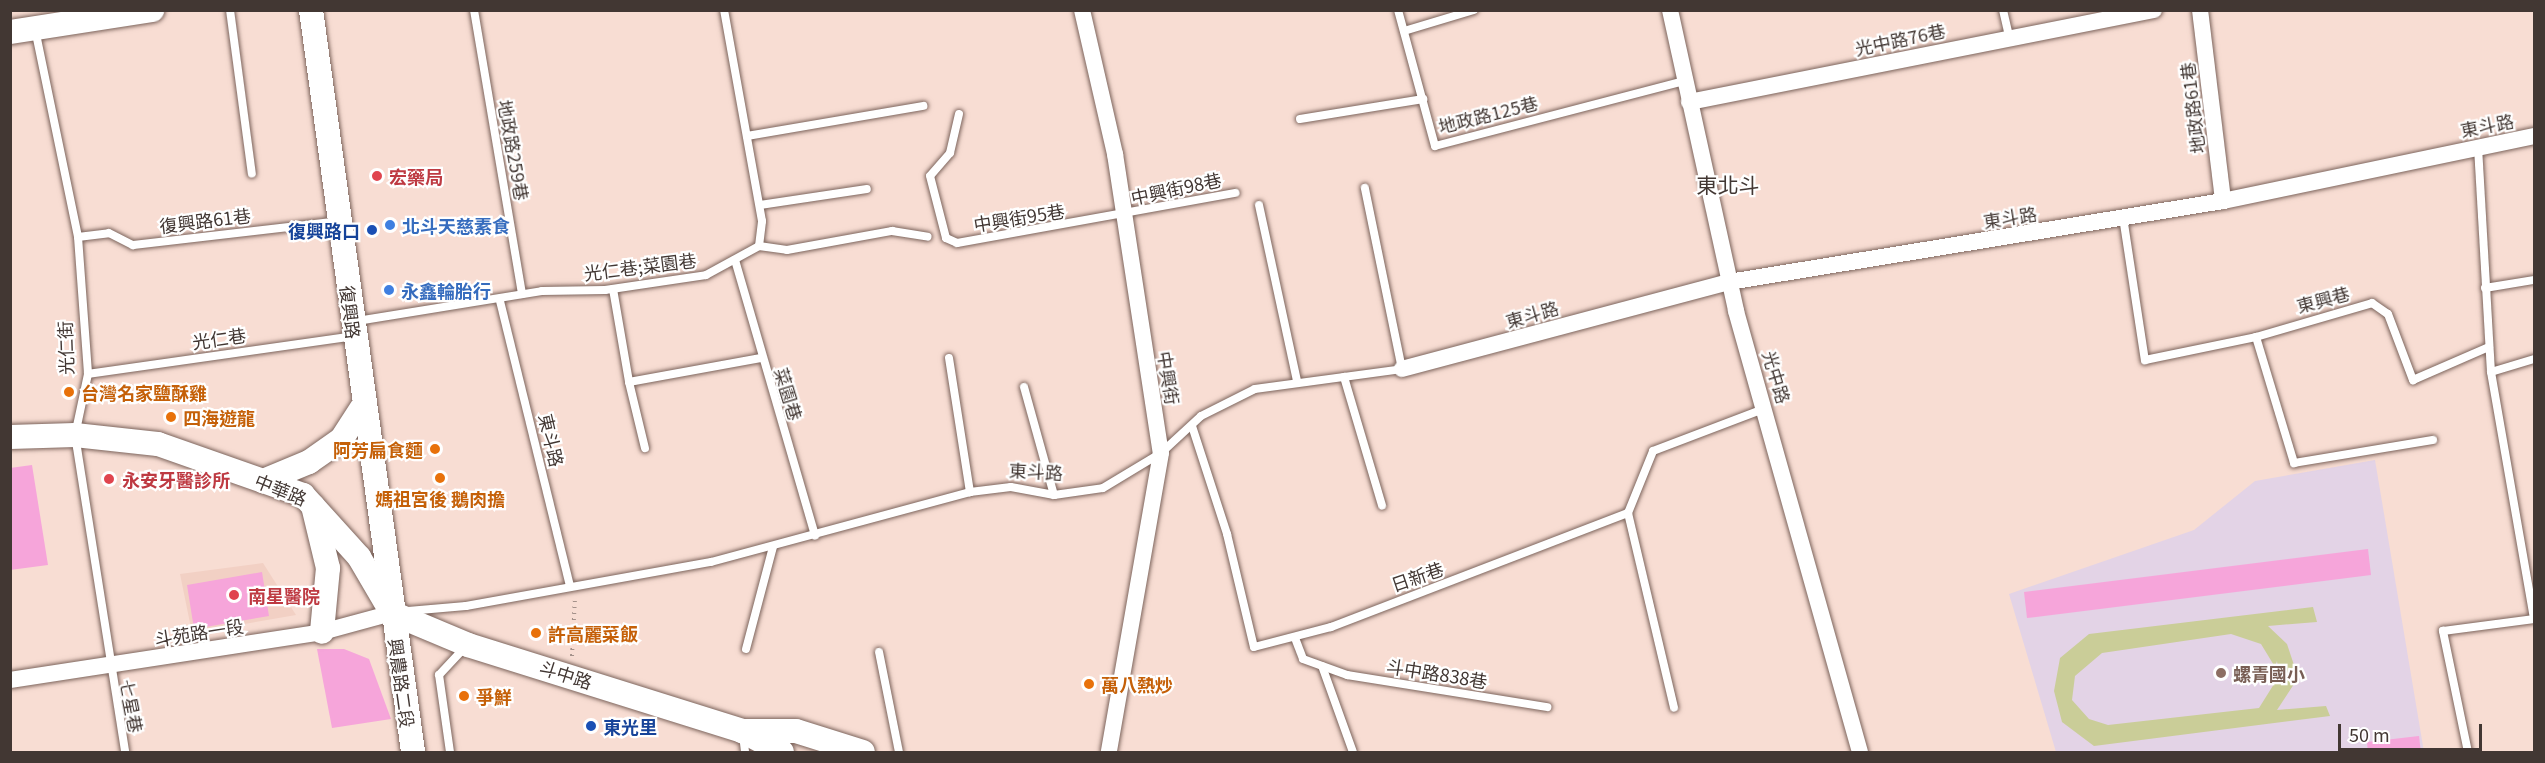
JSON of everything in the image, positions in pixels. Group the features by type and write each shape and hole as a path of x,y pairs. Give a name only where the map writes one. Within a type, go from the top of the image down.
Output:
{"main road":[{"path":"10,32 34,28 58,17 152,10"},
{"name":"復興路","path":"311,10 354,328 362,408 392,613"},
{"path":"263,481 309,462 341,440 362,408"},
{"name":"中華路","path":"10,437 75,435 158,444 312,501 359,557 392,613"},
{"path":"312,501 328,568 322,632"},
{"name":"斗中路","path":"392,613 468,645 571,676 744,742 782,753"},
{"name":"興農路二段","path":"392,613 413,753"},
{"name":"斗中路","path":"744,742 796,731 863,753"}],"street":[{"name":"中興街","path":"1082,10 1124,216 1161,453 1109,753"},
{"name":"光中路","path":"1670,10 1730,282 1860,753"},
{"name":"光中路76巷","path":"1689,102 2154,10"},
{"name":"地政路61巷","path":"2200,10 2223,201"},
{"name":"東斗路","path":"1402,369 1730,282 2223,201 2535,136"},
{"name":"斗苑路一段","path":"10,680 107,667 322,632 392,613"}],"lane":[{"path":"230,10 252,174"},
{"name":"地政路259巷","path":"474,10 522,294"},
{"path":"724,10 760,205 759,246 787,250 892,231 928,237"},
{"name":"地政路125巷","path":"1398,10 1435,146 1685,81"},
{"path":"1404,31 1474,10"},
{"path":"2003,10 2009,37"},
{"name":"光仁街","path":"34,28 78,237 88,374 75,435 107,667"},
{"path":"1300,118 1423,99"},
{"path":"747,136 923,106"},
{"name":"中興街95巷","path":"959,114 950,153 930,176 945,238 957,243 1124,216"},
{"path":"2468,753 2443,631 2535,619 2488,347 2478,147"},
{"path":"1365,188 1402,369"},
{"path":"760,205 867,189"},
{"name":"中興街98巷","path":"1124,216 1236,193"},
{"path":"1259,205 1297,381"},
{"name":"東興巷","path":"2123,216 2145,360 2256,337 2373,303 2388,314 2413,380 2488,347"},
{"name":"復興路61巷","path":"78,237 109,233 133,245 339,221"},
{"name":"光仁巷;菜園巷","path":"354,328 500,301 522,294 613,289 706,275 759,246"},
{"name":"菜園巷","path":"735,260 761,358 815,536"},
{"path":"2485,288 2535,280"},
{"path":"613,289 629,382 645,448"},
{"name":"東斗路","path":"500,301 573,586"},
{"name":"光仁巷","path":"88,374 354,328"},
{"path":"2256,337 2295,463 2433,440"},
{"path":"629,382 761,358"},
{"path":"949,358 970,492"},
{"path":"2492,372 2535,359"},
{"name":"東斗路","path":"392,613 466,606 773,547 970,492 1011,487 1054,495 1103,488 1161,453 1192,426 1255,388 1402,369"},
{"path":"1344,377 1382,505"},
{"path":"1024,387 1054,495"},
{"path":"1674,708 1628,513 1653,451 1766,408"},
{"name":"日新巷","path":"1192,426 1227,534 1254,647 1295,638 1628,513"},
{"path":"746,649 773,547"},
{"name":"斗中路838巷","path":"1295,638 1303,659 1347,675 1547,707"},
{"path":"450,753 439,675 444,664 468,645"},
{"path":"879,652 899,753"},
{"path":"1322,666 1353,753"},
{"name":"七星巷","path":"107,667 124,753"}],"path":[{"path":"571,676 573,586"}],"shaded area":[{"name":"螺青國小","path":"2375,460 2424,752 2056,752 2009,594 2194,530 2255,481"},
{"name":"南星醫院","path":"263,563 296,615 192,633 180,574"}],"green space":[{"path":"2313,607 2317,622 2268,626 2287,644 2295,668 2296,681 2277,710 2326,706 2330,716 2094,746 2062,722 2054,691 2060,658 2089,634","holes":["2231,634 2261,644 2275,667 2277,661 2279,676 2259,708 2108,725 2089,719 2072,700 2075,676 2102,653"]}],"building":[{"path":"32,465 48,565 10,570 10,468"},
{"path":"2368,549 2371,575 2027,618 2024,592"},
{"name":"南星醫院","path":"262,572 269,616 194,629 187,585"},
{"path":"317,649 344,649 369,659 391,719 332,728"},
{"path":"2419,736 2421,753 2368,753 2367,742"}],"place":[{"name":"宏藥局","path":"377,176"},
{"name":"北斗天慈素食","path":"390,225"},
{"name":"復興路口","path":"372,230"},
{"name":"永鑫輪胎行","path":"389,290"},
{"name":"台灣名家鹽酥雞","path":"69,392"},
{"name":"四海遊龍","path":"171,417"},
{"name":"阿芳扁食麵","path":"435,449"},
{"name":"媽祖宮後 鵝肉擔","path":"440,478"},
{"name":"永安牙醫診所","path":"109,479"},
{"name":"南星醫院","path":"234,595"},
{"name":"許高麗菜飯","path":"536,633"},
{"name":"螺青國小","path":"2221,673"},
{"name":"萬八熱炒","path":"1089,684"},
{"name":"爭鮮","path":"464,696"},
{"name":"東光里","path":"591,726"}],"district":[{"name":"東北斗","path":"1728,184"}]}
